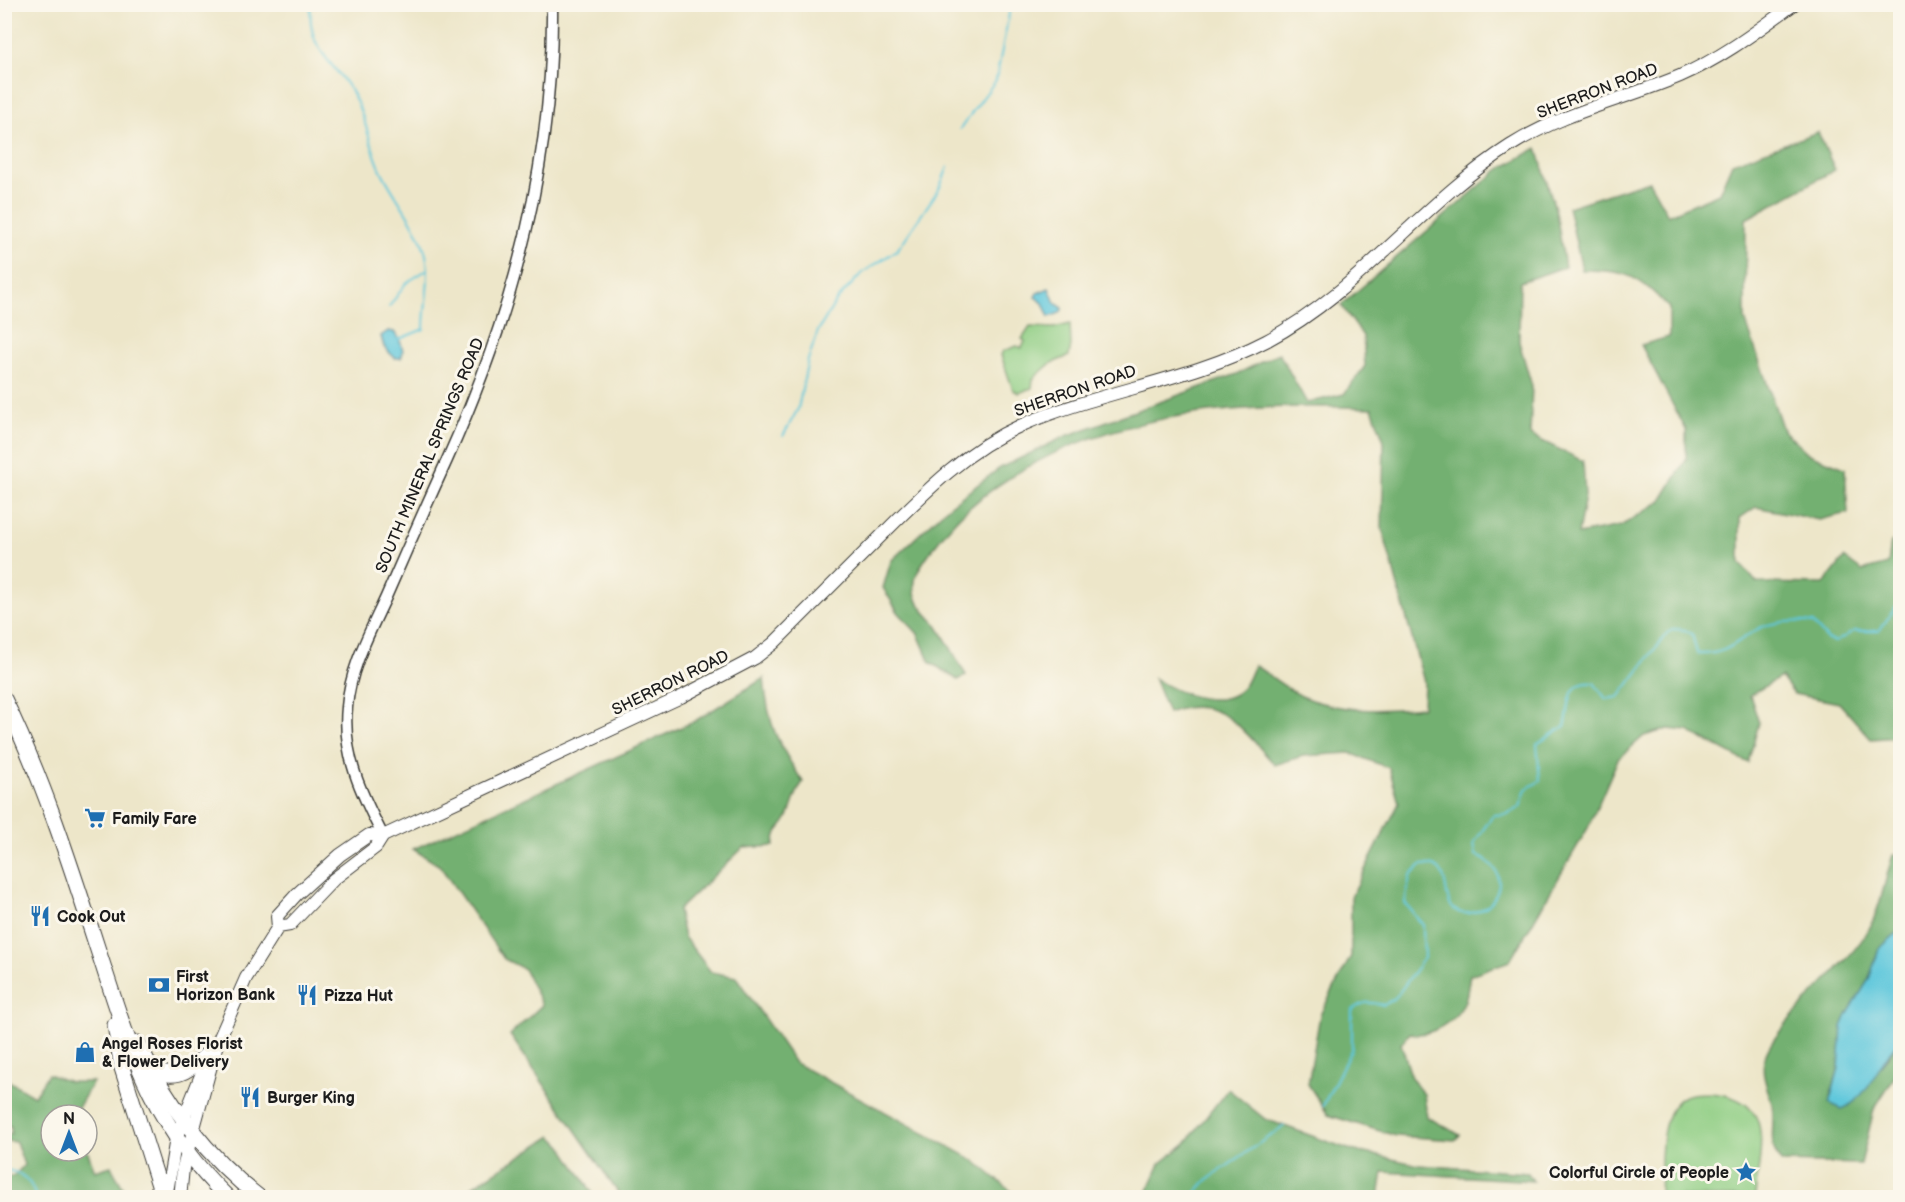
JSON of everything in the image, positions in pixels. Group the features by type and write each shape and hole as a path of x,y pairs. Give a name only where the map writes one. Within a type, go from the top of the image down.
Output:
{"highway":[{"path":"4,699 45,795 145,1085 187,1153 228,1197"},
{"path":"108,981 151,1070 182,1119 214,1158 260,1197"},
{"path":"108,981 122,1068 164,1197"},
{"path":"151,1070 165,1075 178,1075 213,1049"}],"main road":[{"name":"SHERRON ROAD","path":"164,1197 182,1119 246,978 278,927 277,916 320,871 369,836 383,836 681,698 755,658 774,643 928,489 982,446 1053,413 1194,368 1263,342 1327,303 1506,148 1554,121 1701,66 1738,44 1794,4"},
{"name":"SHERRON ROAD","path":"180,1197 187,1153 213,1049"}],"street":[{"name":"SOUTH MINERAL SPRINGS ROAD","path":"383,836 362,792 349,754 346,722 349,692 369,633 475,396 508,303 531,216 545,131 550,92 552,4"}],"green space":[{"path":"1818,132 1835,170 1746,219 1745,319 1783,430 1809,454 1845,468 1848,513 1819,520 1756,507 1740,518 1740,563 1757,583 1824,584 1844,558 1862,571 1888,564 1891,542 1900,538 1900,737 1871,739 1839,703 1794,694 1781,677 1750,695 1759,723 1748,763 1688,731 1668,729 1644,736 1618,759 1588,828 1510,961 1470,975 1465,1000 1460,1010 1449,1022 1426,1033 1410,1033 1401,1044 1412,1077 1424,1094 1427,1117 1460,1135 1455,1140 1396,1136 1328,1115 1308,1084 1320,1015 1351,956 1351,897 1399,803 1389,768 1350,753 1303,756 1275,765 1241,728 1216,711 1202,707 1168,713 1154,678 1186,694 1212,699 1224,698 1235,694 1244,686 1254,665 1298,694 1333,706 1363,710 1423,707 1424,682 1382,528 1384,441 1372,408 1263,408 1208,412 1155,421 1103,434 1053,454 1005,481 956,520 927,556 915,581 918,602 940,630 966,675 958,680 930,662 918,634 898,612 883,588 891,561 948,507 1000,468 1066,436 1237,374 1279,353 1307,403 1344,394 1365,366 1363,336 1341,305 1498,170 1537,148 1556,212 1565,267 1520,282 1519,342 1532,386 1530,435 1583,461 1585,496 1578,534 1621,526 1661,501 1686,460 1686,430 1641,345 1669,337 1669,308 1639,281 1621,273 1582,270 1568,207 1649,181 1668,215 1719,193 1732,163"},
{"path":"1070,324 1069,356 1050,364 1033,379 1032,388 1019,393 1013,390 1001,355 1003,351 1017,346 1022,348 1025,341 1022,339 1030,327 1054,328"},
{"path":"764,678 768,709 775,733 786,756 803,782 787,819 777,832 774,846 743,848 678,910 684,937 711,972 736,977 795,1063 974,1160 1018,1197 621,1197 510,1035 542,1005 524,969 504,959 440,866 413,849 695,721"},
{"path":"1893,855 1900,855 1900,930 1879,949 1869,979 1847,1015 1842,1027 1839,1068 1830,1097 1865,1088 1900,1040 1900,1068 1874,1109 1861,1164 1781,1162 1774,1148 1771,1099 1764,1078 1763,1067 1769,1047 1794,1014 1845,961 1869,929 1880,902"},
{"path":"48,1074 70,1082 93,1082 81,1103 39,1103 39,1163 92,1163 95,1171 111,1166 127,1197 5,1197 5,1177 14,1176 24,1165 16,1142 7,1141 5,1145 5,1134 11,1134 11,1126 5,1126 5,1087 9,1081 34,1096"},
{"path":"1228,1089 1265,1119 1351,1150 1419,1165 1528,1173 1533,1181 1383,1172 1379,1197 1297,1198 1296,1195 1145,1197 1160,1164 1186,1143"},
{"path":"1711,1093 1732,1097 1746,1105 1755,1115 1760,1128 1761,1144 1755,1197 1660,1197 1662,1142 1668,1115 1674,1104 1686,1095"},
{"path":"552,1136 562,1146 595,1197 456,1197"}],"water":[{"path":"1049,288 1055,303 1063,308 1060,313 1049,317 1043,303 1035,297 1037,293"},
{"path":"388,331 394,332 400,341 403,351 401,358 395,358 384,347 381,336"},
{"path":"1900,930 1900,1040 1867,1088 1852,1104 1842,1109 1829,1103 1839,1068 1842,1027 1869,979 1879,949"}],"waterway":[{"path":"311,4 311,21 317,45 354,97 381,170 416,230 425,251 428,280 424,329 397,340"},
{"path":"960,129 996,80 1011,4"},
{"path":"783,436 798,409 808,360 818,331 836,301 862,273 897,250 939,189 948,167"},
{"path":"389,307 406,283 428,269"},
{"path":"1323,1106 1352,1048 1352,1011 1367,1003 1384,1005 1396,997 1424,958 1423,925 1405,903 1410,876 1421,865 1433,866 1440,870 1444,877 1449,903 1462,913 1480,910 1492,901 1498,888 1497,874 1488,862 1476,855 1474,843 1493,815 1507,814 1520,807 1526,789 1540,781 1537,744 1565,726 1570,697 1578,686 1584,683 1594,683 1606,699 1619,697 1667,633 1674,629 1685,630 1692,634 1697,653 1701,654 1725,650 1762,627 1784,622 1813,623 1828,640 1835,642 1854,631 1879,631 1895,608 1900,607"},
{"path":"1191,1198 1207,1180 1284,1126"},
{"path":"4,1170 16,1172 25,1178 36,1198"}],"place":[{"name":"Family Fare","path":"95,818"},
{"name":"Cook Out","path":"40,916"},
{"name":"First Horizon Bank","path":"159,985"},
{"name":"Pizza Hut","path":"307,995"},
{"name":"Angel Roses Florist & Flower Delivery","path":"85,1052"},
{"name":"Burger King","path":"250,1097"},
{"name":"Colorful Circle of People","path":"1746,1172"}]}
